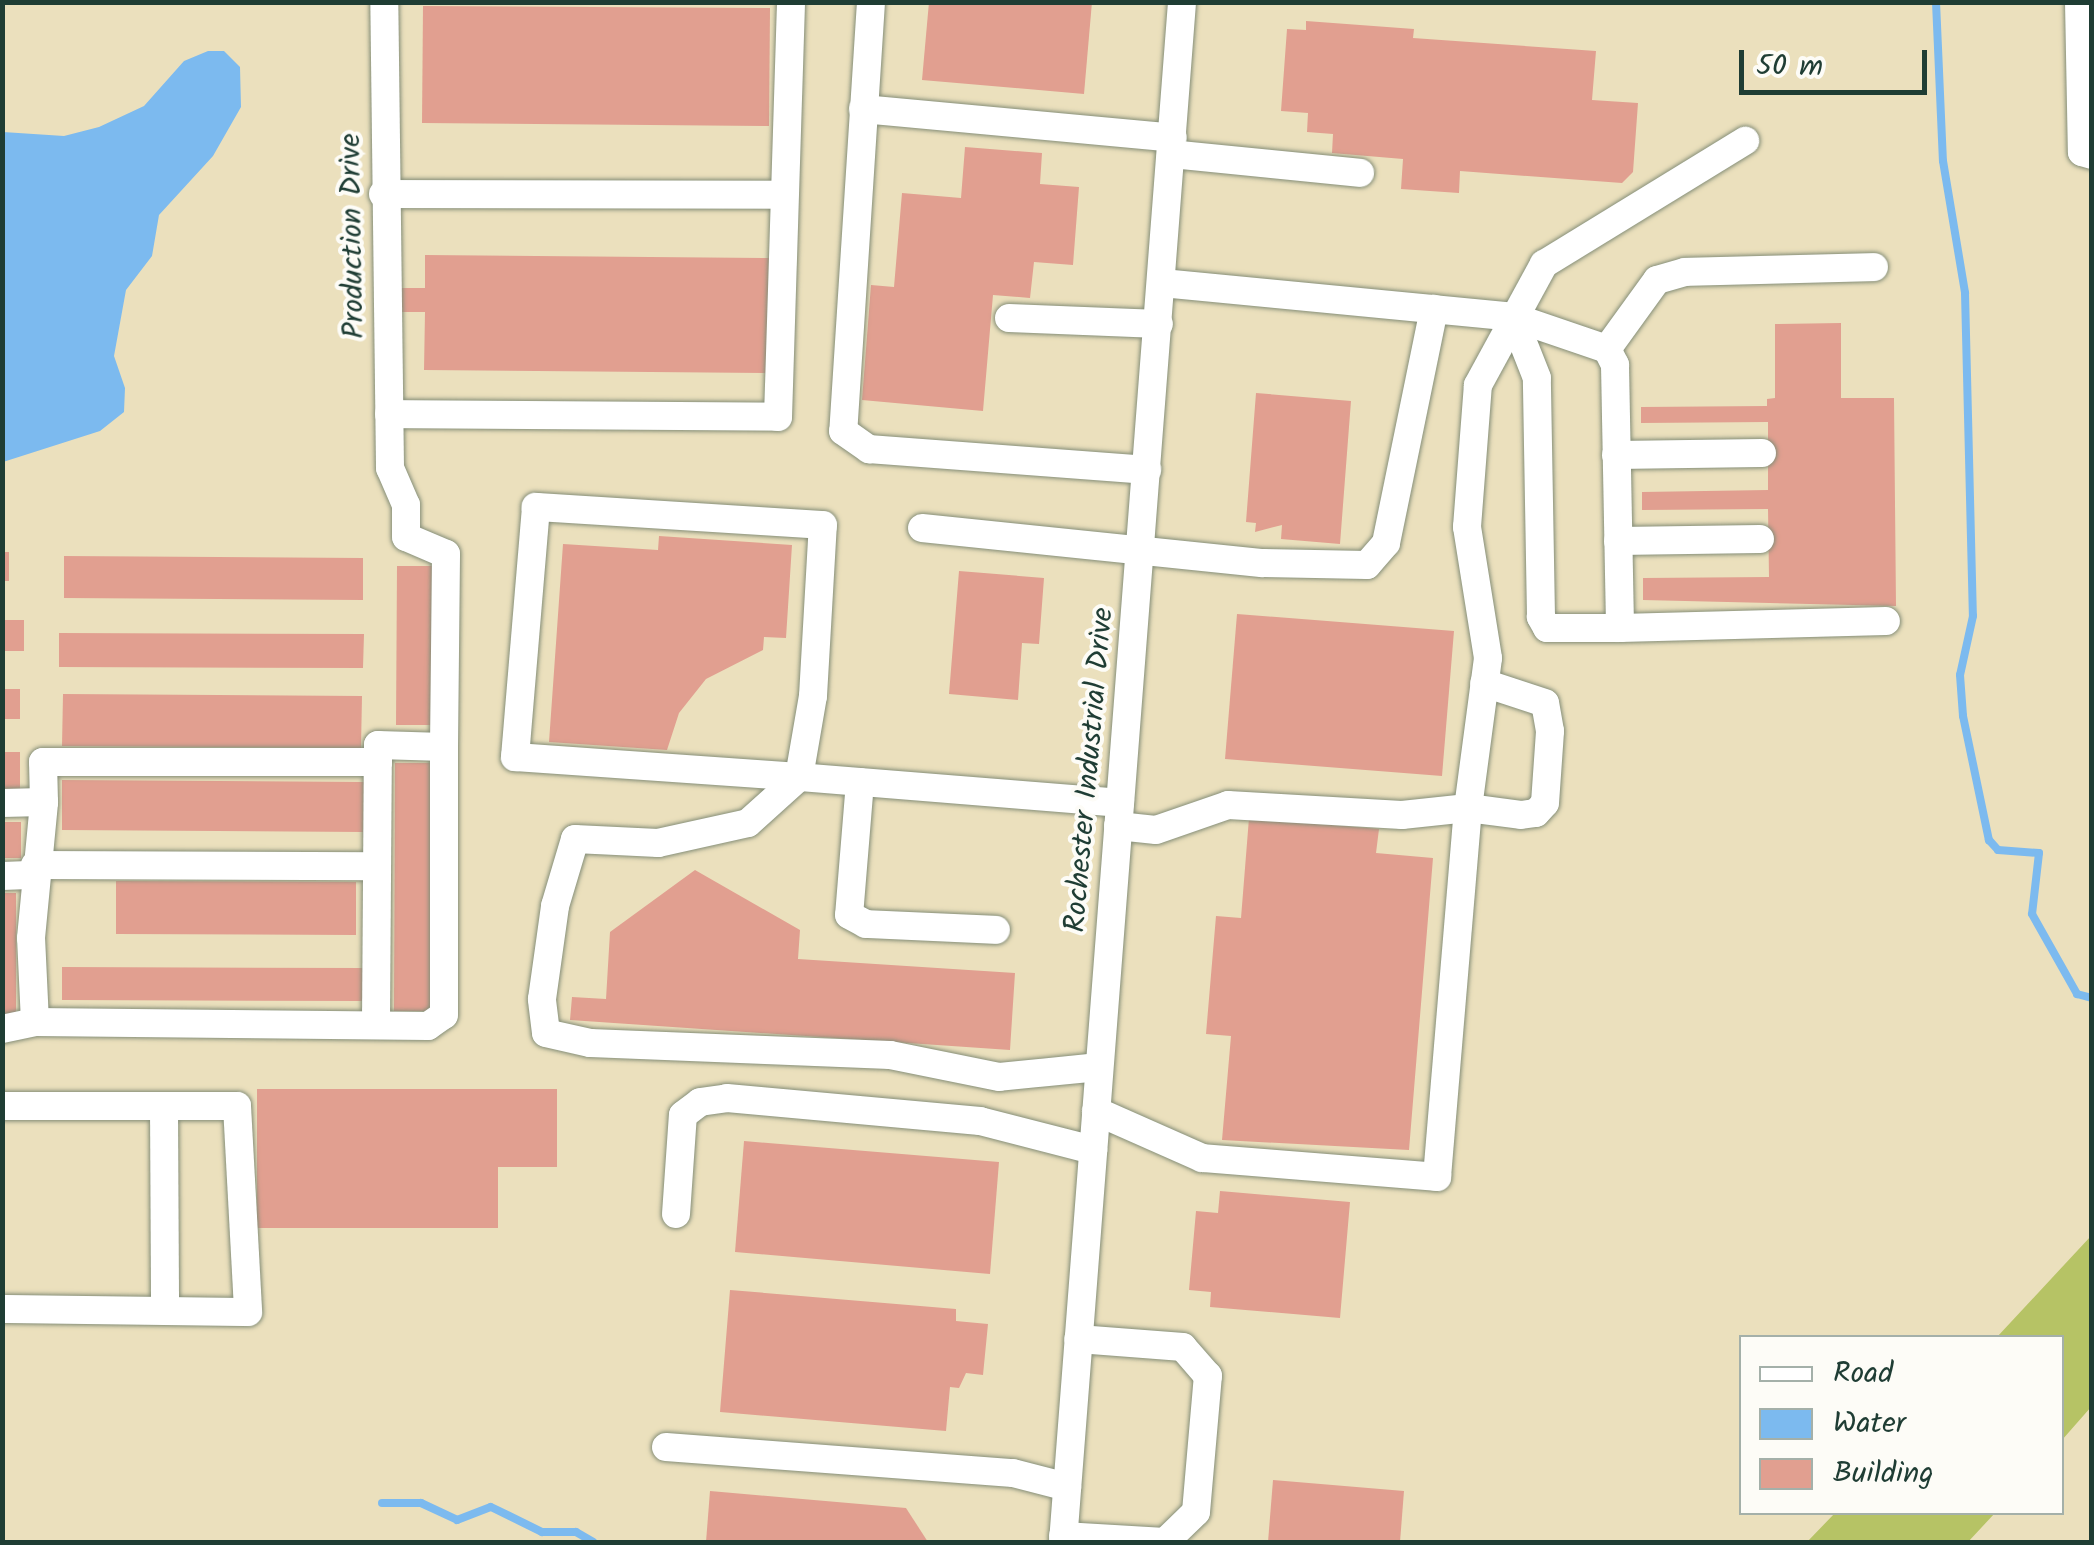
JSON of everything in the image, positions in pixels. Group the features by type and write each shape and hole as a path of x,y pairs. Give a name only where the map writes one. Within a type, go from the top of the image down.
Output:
{"street":[{"name":"Production Drive","path":"384,2 383,194 390,468 406,506 406,537 446,554 444,747"},
{"path":"389,414 778,417 792,2"},
{"path":"871,2 843,431 870,449 1147,470"},
{"name":"Rochester Industrial Drive","path":"1063,1539 1182,2"},
{"path":"2079,2 2082,152 2092,155"},
{"path":"863,108 1360,173"},
{"path":"1096,1111 1202,1158 1437,1177 1468,808 1488,658 1467,527 1478,385 1544,264 1745,141"},
{"path":"383,194 784,195"},
{"path":"1607,349 1658,280 1685,272 1874,267"},
{"path":"1162,283 1514,317 1607,349 1615,365 1620,628"},
{"path":"922,528 1345,568 1379,558 1413,433 1434,309"},
{"path":"1514,317 1537,378 1541,617 1546,628 1886,621"},
{"path":"1009,318 1159,324"},
{"path":"1616,456 1762,453"},
{"path":"1099,1068 999,1077 890,1055 590,1043 546,1034 542,999 555,906 575,839 658,843 748,823 798,777 813,696 822,525 536,507 515,757 798,777 860,782 1119,815 1156,830 1228,806 1402,815 1468,808 1521,815 1536,813 1545,803 1550,731 1545,703 1484,683"},
{"path":"1618,541 1760,539"},
{"path":"2,1029 36,1022 376,1022 428,1026 444,1015 444,747 378,745 376,1022"},
{"path":"36,1022 35,870 44,802 43,762 378,762"},
{"path":"860,782 849,915 866,924 996,930"},
{"path":"2,802 44,802"},
{"path":"2,876 35,870 378,866"},
{"path":"676,1214 683,1115 700,1102 727,1098 980,1121 1093,1150"},
{"path":"2,1106 237,1106 248,1312 2,1309"},
{"path":"164,1106 165,1311"},
{"path":"1063,1539 1165,1542 1196,1512 1208,1376 1183,1347 1078,1339"},
{"path":"666,1448 1013,1473 1067,1486"}],"green space":[{"path":"2091,1236 2091,1407 2064,1438 2064,1335 1999,1335"},
{"path":"1832,1515 1993,1515 1968,1542 1807,1542"}],"water":[{"path":"208,51 224,51 240,67 241,107 213,156 159,215 152,256 126,290 114,356 125,388 124,412 100,431 3,462 3,132 64,136 99,127 144,106 184,61"}],"building":[{"path":"929,2 1092,2 1084,94 922,80"},
{"path":"423,6 770,8 769,126 422,123"},
{"path":"1306,21 1414,29 1413,38 1596,51 1592,100 1638,103 1633,172 1622,183 1460,171 1459,193 1401,189 1403,159 1332,153 1333,134 1307,132 1308,113 1281,111 1287,29 1306,30"},
{"path":"965,147 1042,153 1040,184 1079,187 1073,265 1034,262 1030,298 993,295 983,411 862,400 871,285 894,287 902,193 961,198"},
{"path":"425,255 771,258 770,373 424,370 425,312 400,312 400,288 425,288"},
{"path":"1841,323 1841,398 1894,398 1896,606 1643,600 1643,578 1769,577 1768,509 1642,510 1642,492 1768,490 1768,422 1641,423 1641,407 1767,406 1767,399 1775,398 1775,324"},
{"path":"1256,393 1351,401 1340,544 1281,539 1282,525 1255,532 1256,523 1246,522"},
{"path":"659,536 792,545 786,638 764,637 763,650 706,679 679,713 667,750 549,742 563,544 658,550"},
{"path":"2,552 9,552 9,581 2,581"},
{"path":"64,556 363,558 363,600 64,598"},
{"path":"397,566 432,566 431,725 396,725"},
{"path":"959,571 1044,578 1039,644 1022,643 1018,700 949,694"},
{"path":"1237,614 1454,631 1442,776 1225,759"},
{"path":"2,620 24,620 24,651 2,651"},
{"path":"59,633 364,634 363,668 59,667"},
{"path":"2,689 20,689 20,719 2,719"},
{"path":"63,694 362,696 361,748 62,746"},
{"path":"2,752 20,752 20,789 2,789"},
{"path":"395,763 431,763 430,1011 394,1011"},
{"path":"62,780 364,782 363,832 62,830"},
{"path":"1249,818 1379,829 1376,853 1433,858 1409,1150 1222,1140 1231,1036 1206,1034 1216,916 1241,918"},
{"path":"2,822 21,822 21,858 2,858"},
{"path":"695,870 800,930 798,959 1015,973 1010,1050 570,1020 572,997 606,999 610,932"},
{"path":"116,881 356,882 356,935 116,934"},
{"path":"2,893 16,893 16,1018 2,1018"},
{"path":"62,967 364,968 363,1001 62,1000"},
{"path":"257,1089 557,1089 557,1167 498,1167 498,1228 257,1228"},
{"path":"744,1141 999,1162 990,1274 735,1252"},
{"path":"1220,1191 1350,1202 1340,1318 1210,1307 1211,1292 1189,1290 1196,1211 1218,1213"},
{"path":"730,1290 956,1309 956,1321 988,1324 983,1375 966,1373 959,1388 950,1387 946,1431 720,1412"},
{"path":"1273,1480 1404,1491 1400,1542 1268,1542"},
{"path":"710,1491 906,1508 928,1542 706,1542"}],"waterway":[{"path":"1936,2 1943,161 1965,293 1973,616 1960,675 1963,716 1989,840 1998,850 2039,853 2032,914 2077,994 2092,998"},
{"path":"382,1503 421,1503 457,1520 491,1507 542,1532 576,1532 593,1542"}]}
